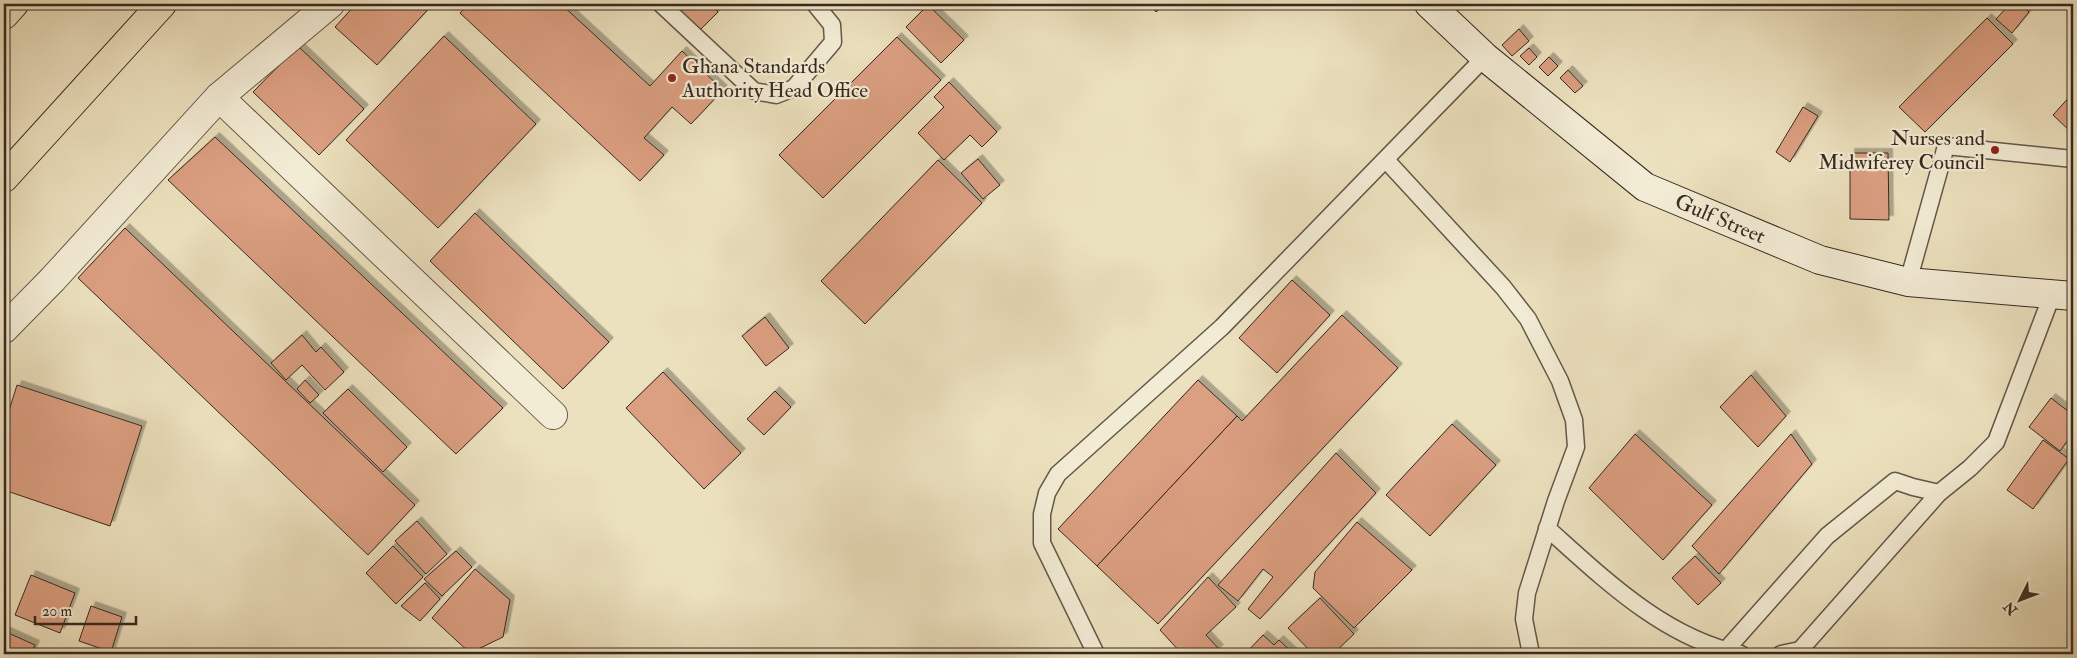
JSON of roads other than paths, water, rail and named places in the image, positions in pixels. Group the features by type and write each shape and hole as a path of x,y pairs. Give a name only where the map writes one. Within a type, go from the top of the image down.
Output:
{"highway":[{"path":"4,15 14,4"},
{"path":"4,178 162,4"}],"street":[{"path":"4,330 220,97 330,4"},
{"name":"Gulf Street","path":"1429,4 1485,57 1645,187 1820,260 1908,282 2063,296"},
{"path":"220,97 552,415"}],"lane":[{"path":"662,4 754,91 776,95 794,88 833,42 832,25 815,4"},
{"path":"1096,654 1042,543 1042,514 1047,494 1058,474 1222,327 1485,57"},
{"path":"1908,282 1946,146 2073,159"},
{"path":"1386,160 1503,287 1523,312 1560,381 1574,420 1576,447 1547,528 1527,593 1524,619 1532,654"},
{"path":"1781,654 1800,650 1939,492 1970,468 1996,442 2063,296"},
{"path":"1725,651 1827,536 1895,481 1939,492"},
{"path":"1547,528 1638,606 1680,632 1725,651 1741,654"}],"place":[{"name":"Ghana Standards Authority Head Office","path":"672,78"},
{"name":"Nurses and Midwiferey Council","path":"1995,150"}]}
